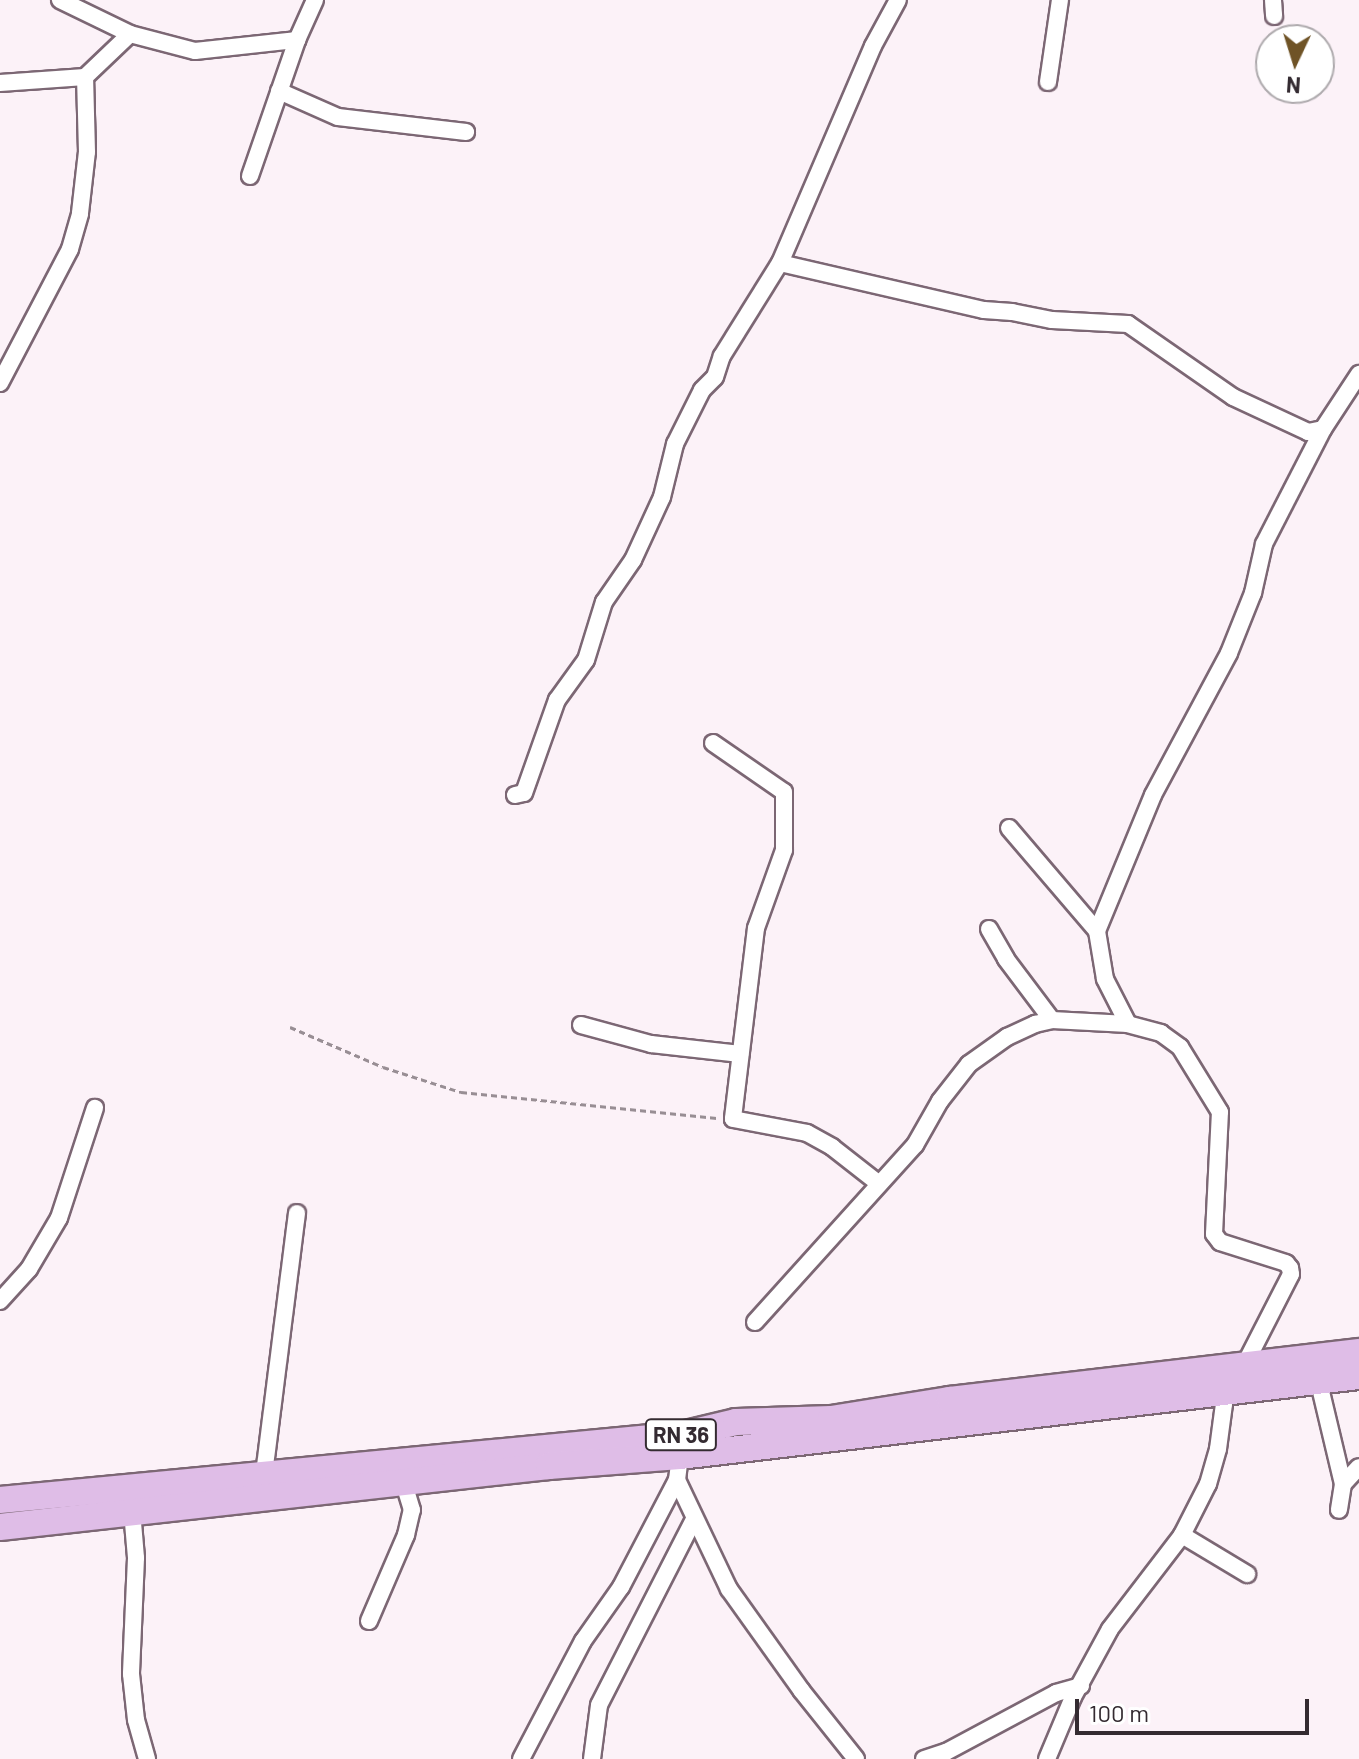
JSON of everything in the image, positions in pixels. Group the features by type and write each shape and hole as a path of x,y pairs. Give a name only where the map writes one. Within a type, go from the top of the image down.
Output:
{"main road":[{"name":"RN 36","path":"0,1500 682,1435 736,1422 831,1419 950,1400 1359,1352"},
{"name":"RN 36","path":"0,1527 549,1466 679,1468 1219,1390 1359,1376"}],"street":[{"path":"60,0 130,34 195,51 297,40"},
{"path":"250,176 297,40 315,0"},
{"path":"515,795 524,793 557,700 586,660 604,602 633,560 662,497 675,444 702,390 715,377 722,356 780,263 873,46 898,0"},
{"path":"1048,82 1060,0"},
{"path":"0,83 85,77 130,34"},
{"path":"0,383 70,249 80,213 87,152 85,77"},
{"path":"279,91 338,117 466,132"},
{"path":"780,263 984,310 1052,320 1128,324 1233,397 1290,426 1308,432 1323,429"},
{"path":"1097,931 1153,795 1229,653 1253,593 1264,544 1323,429 1359,374"},
{"path":"713,743 784,792 784,850 756,928 733,1119 807,1133 832,1147 878,1183"},
{"path":"1009,828 1097,931 1105,979 1128,1024"},
{"path":"989,929 1006,959 1052,1020"},
{"path":"755,1322 915,1145 940,1101 969,1064 1007,1037 1052,1020 1128,1024 1161,1033 1180,1047 1220,1112 1222,1128 1216,1175 1214,1234 1220,1242 1286,1263 1290,1268 1291,1274 1244,1366"},
{"path":"581,1025 651,1044 740,1054"},
{"path":"0,1301 29,1269 59,1218 95,1108"},
{"path":"264,1474 297,1213"},
{"path":"1318,1379 1343,1484 1339,1510"},
{"path":"1047,1759 1110,1629 1182,1535 1208,1484 1218,1449 1224,1404 1219,1390"},
{"path":"1343,1484 1359,1467"},
{"path":"679,1468 694,1519 729,1589 801,1690 856,1759"},
{"path":"521,1759 576,1653 621,1587 679,1468"},
{"path":"369,1621 406,1535 412,1510 404,1484"},
{"path":"132,1511 136,1558 131,1674 136,1720 147,1759"},
{"path":"592,1759 599,1705 694,1519"},
{"path":"1182,1535 1247,1574"},
{"path":"924,1759 946,1752 1056,1693 1081,1686"}],"path":[{"path":"290,1027 383,1067 461,1092 680,1117 733,1119"}]}
